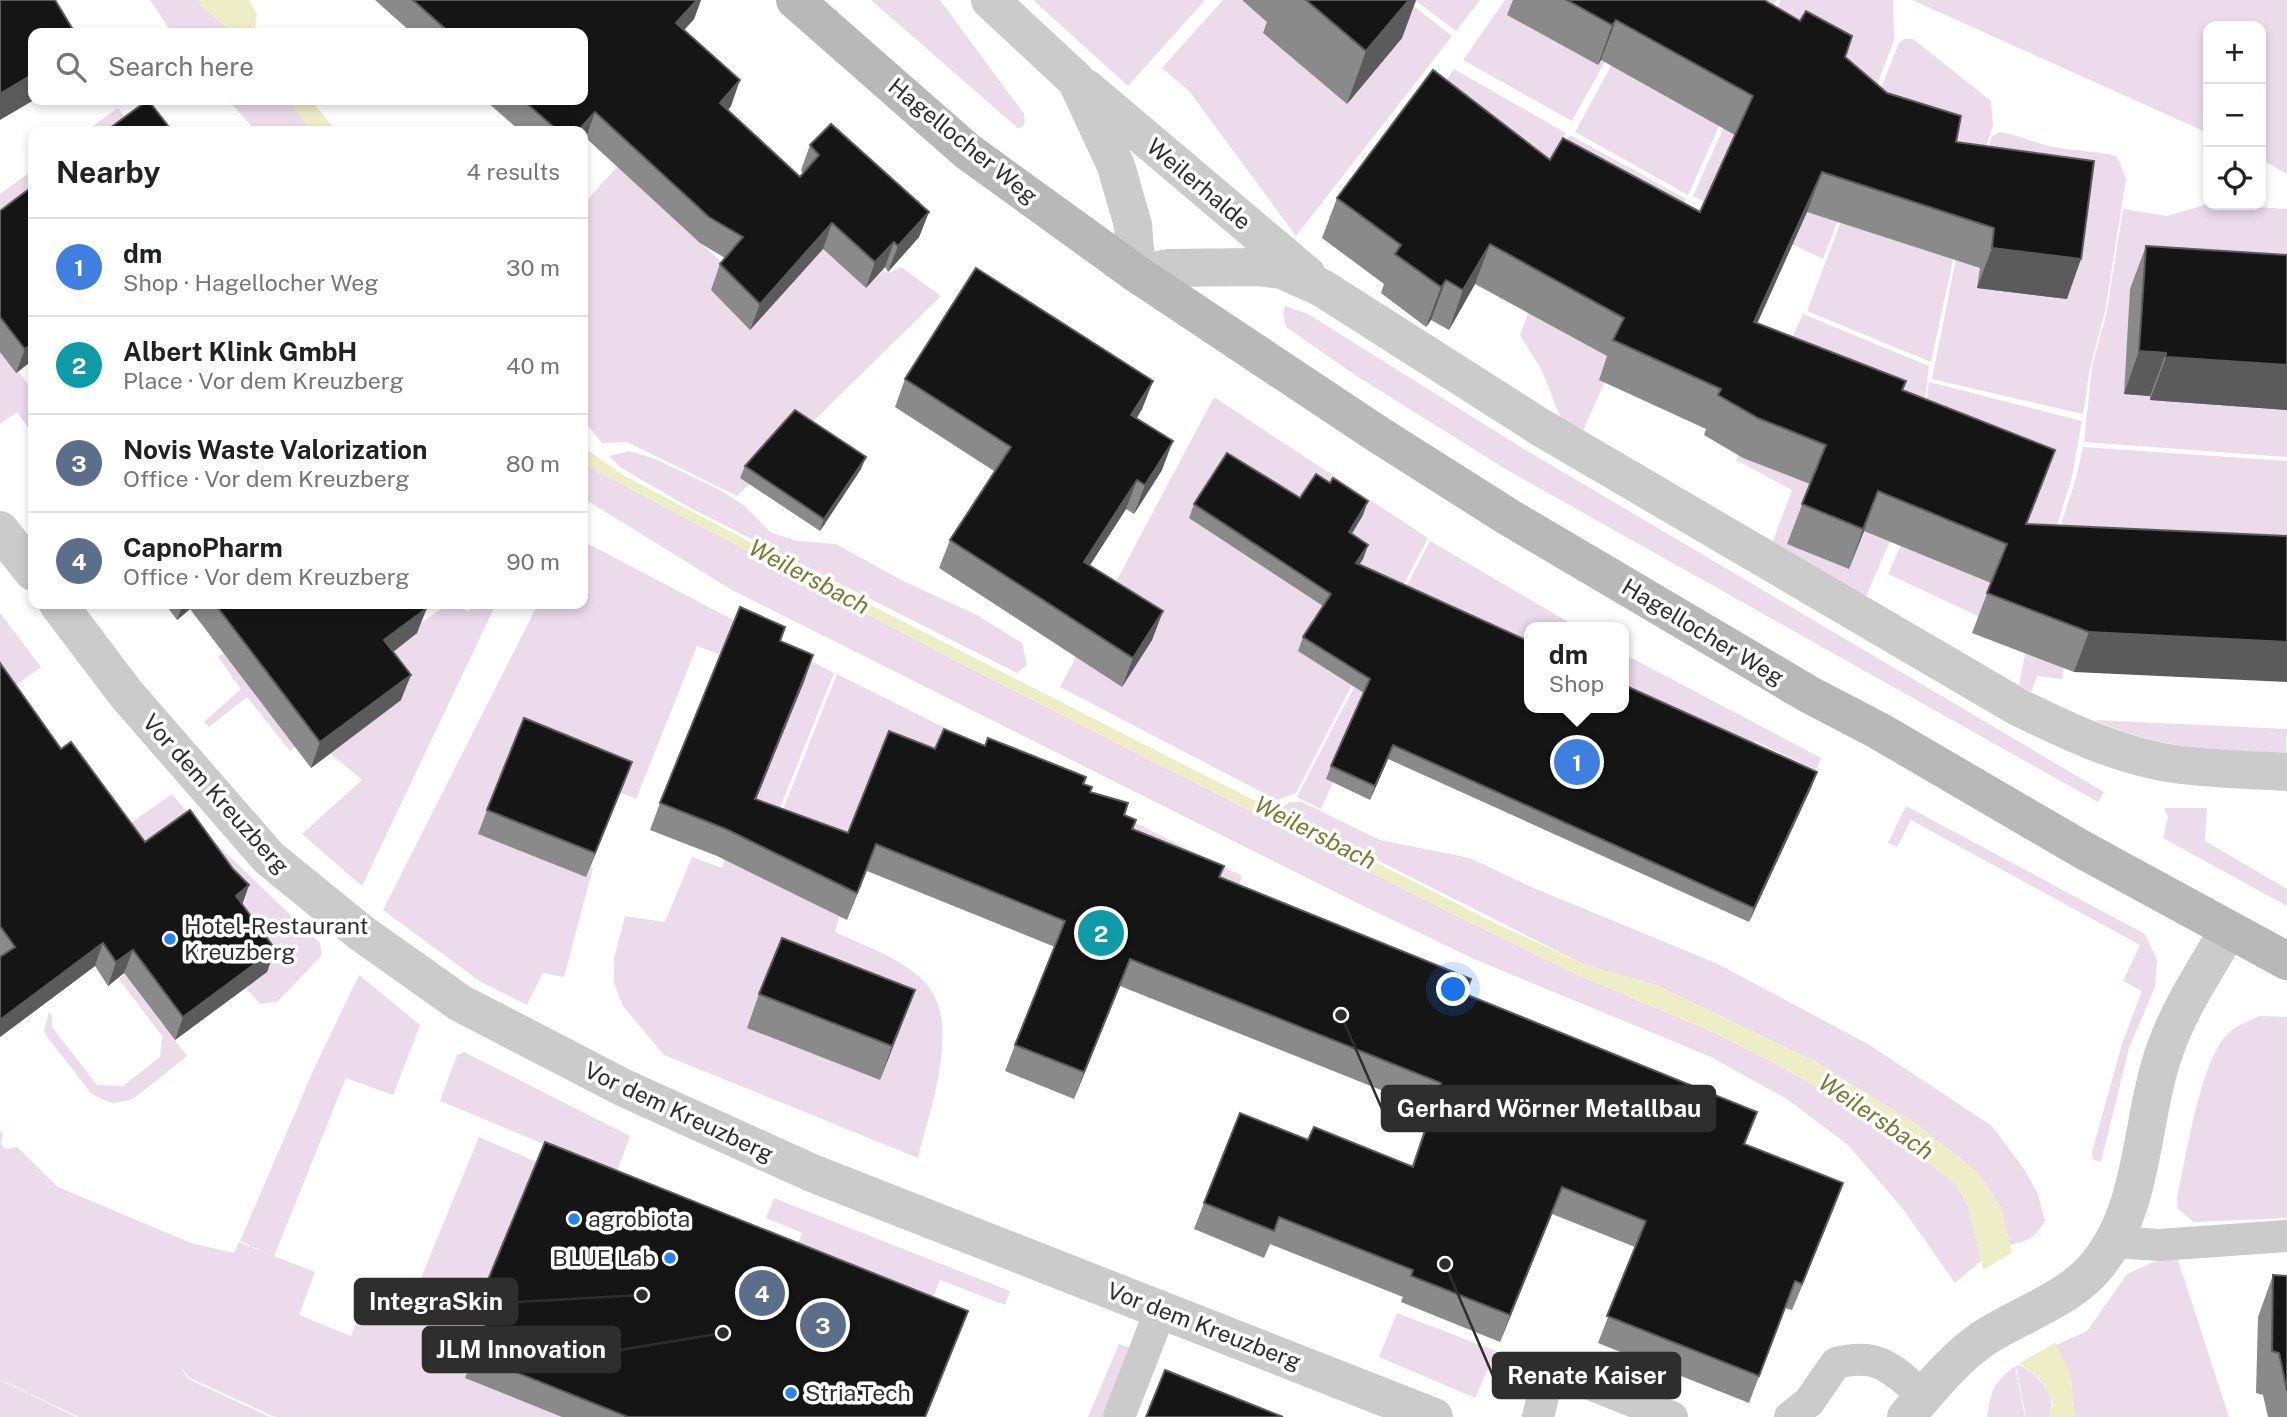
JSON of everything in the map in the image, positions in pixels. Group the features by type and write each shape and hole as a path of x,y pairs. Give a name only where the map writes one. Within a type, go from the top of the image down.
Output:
{"street":[{"name":"Hagellocher Weg","path":"795,0 967,150 1137,274 1379,435 1510,518 1810,695 1879,731 2287,961"},
{"name":"Weilerhalde","path":"990,0 1076,79 1322,288"},
{"name":"Weilerhalde","path":"1076,79 1116,166 1133,225 1137,274"},
{"path":"1137,274 1169,268 1256,267 1282,270 1322,288 1540,427 2018,707 2059,727 2130,754 2172,764 2287,772"},
{"path":"0,530 28,566"},
{"name":"Vor dem Kreuzberg","path":"62,609 127,695 269,858 360,932 460,1003 624,1088 812,1173 1434,1417"},
{"path":"1914,1411 1942,1375 1989,1335 2055,1297 2092,1271 2113,1242 2133,1192 2165,1048 2181,1010 2228,930"}],"lane":[{"path":"2113,1242 2159,1245 2287,1236"},
{"path":"1119,1417 1161,1310"},
{"path":"1790,1417 1810,1402 1836,1363 1859,1357 1880,1361 1914,1411"},
{"path":"1538,1417 1550,1368 1672,1417"}],"shaded area":[{"path":"150,0 199,0 199,4 228,28 169,28"},
{"path":"871,0 940,0 1024,114 1025,124 1019,129"},
{"path":"1033,0 1205,0 1128,86"},
{"path":"1223,0 1406,0 1452,36 1296,236 1189,91 1162,68"},
{"path":"1415,0 1480,0 1456,31"},
{"path":"1505,0 1639,0 1572,121 1463,60"},
{"path":"1647,0 1776,0 1688,195 1575,132"},
{"path":"1781,0 1893,0 1894,40 1853,149 1848,194 1823,259 1693,196"},
{"path":"1912,0 2287,0 2287,174 2266,162 2266,21 2203,21 2203,131"},
{"path":"1904,39 1913,39 1991,101 1993,125 1961,223 1931,362 1807,311 1851,195 1856,151 1899,43"},
{"path":"1454,69 1566,133 1506,238 1435,97"},
{"path":"233,105 292,105 308,126 251,126"},
{"path":"118,108 132,126 93,126"},
{"path":"2000,132 2048,146 2117,156 2126,179 2105,311 2090,368 2083,414 1932,379 1964,219 1992,136"},
{"path":"1570,135 1686,199 1582,433 1562,421 1542,371 1520,335 1533,299 1486,277"},
{"path":"638,143 648,195 729,269 750,330 823,249 866,288 883,271 889,273 901,267 941,296 737,496 627,442 602,443 588,426 588,199"},
{"path":"28,174 28,211 0,233 0,194"},
{"path":"2203,205 2203,210 2287,209 2287,457 2084,442 2092,367 2107,311 2123,209 2167,216"},
{"path":"1285,306 1308,314 1519,446 2104,792 2098,802 1507,470 1355,375 1286,327 1283,313"},
{"path":"1803,314 1929,366 1919,450 1927,455 1864,601 1770,549 1792,490 1736,460"},
{"path":"0,347 28,384 28,427 17,412 0,424"},
{"path":"1929,382 2082,421 2072,477 2030,613 1982,618 1888,574 1940,457 1921,447"},
{"path":"1214,397 1428,538 1296,793 1277,800 1060,687"},
{"path":"2083,447 2287,461 2287,677 2064,667 2062,679 2037,676 2031,692 2019,685 2033,612 2076,478"},
{"path":"629,451 653,458 720,490 745,506 770,532 797,541 836,544 905,582 977,615 1022,643 1027,665 1017,673 690,508 620,467 609,456"},
{"path":"588,464 958,662 1447,911 1578,975 1715,1033 1782,1067 1890,1130 1957,1186 1969,1208 1981,1261 1955,1283 1903,1209 1848,1145 1787,1099 1711,1057 1474,959 732,590 588,501"},
{"path":"1430,541 1568,622 1524,622 1524,662 1409,611 1321,809 1297,797"},
{"path":"588,544 834,673 755,870 841,910 835,932 897,961 928,986 937,1003 942,1024 942,1046 935,1094 918,1158 664,1055 623,1006 614,983 614,959 625,916 665,922 692,857 722,868 795,683 697,646 636,799 519,750 487,828 593,868 564,977 543,973 527,1005 481,982 383,910 535,609 588,609"},
{"path":"441,609 494,609 362,886 302,834 362,780 323,747 297,745 290,751 247,697 209,727 204,722 241,689 218,657 224,653 411,630"},
{"path":"0,613 41,667 4,694 0,689"},
{"path":"1629,657 1821,758 1816,770 1755,741 1743,761 1629,709"},
{"path":"837,674 1242,876 1195,999 1194,893 840,864 759,870"},
{"path":"2094,720 2287,729 2286,757 2188,747 2140,736"},
{"path":"172,794 199,827 0,915"},
{"path":"1290,802 1302,802 1380,840 1470,858 1529,886 1718,964 1868,1044 1992,1126 2024,1169 2038,1194 2045,1221 2031,1238 2010,1245 2001,1208 1978,1173 1916,1124 1814,1061 1656,985 1583,964 1282,812 1281,808"},
{"path":"1906,806 2145,934 2157,960 2155,987 2129,1048 2101,1162 2093,1160 2092,1152 2122,1044 2142,991 2123,981 2140,945 1911,820 1897,847 1888,843"},
{"path":"2164,808 2207,808 2205,841 2287,889 2287,906 2163,838 2168,817"},
{"path":"207,835 320,943 322,955 277,1002 260,1004 246,988 267,972"},
{"path":"124,974 187,1056 133,1099 114,1103 91,1093 44,1031 49,1012 52,1016 52,1027 97,1085 123,1086 160,1057 162,1036 119,979"},
{"path":"359,975 420,1025 393,1095 346,1078 274,1256 315,1272 299,1315 351,1336 368,1292 409,1307 479,1137 539,1163 567,1417 275,1417 190,1378 181,1368 188,1379 270,1417 79,1417 0,1379 0,1130 3,1134 1,1144 5,1149 17,1147 58,1187 191,1243 234,1253 239,1242 271,1255 240,1241 313,1071"},
{"path":"2260,1016 2287,1017 2287,1218 2194,1222 2178,1209 2177,1198 2207,1070 2224,1038 2236,1027"},
{"path":"464,1052 630,1136 616,1174 440,1101 457,1055"},
{"path":"774,1198 1010,1291 1005,1305 940,1280 923,1321 790,1265 802,1233 766,1218"},
{"path":"2177,1257 2229,1417 2075,1417 2071,1378 2056,1345 2087,1331 2127,1274 2151,1263"},
{"path":"1397,1313 1496,1351 1475,1398 1379,1357"},
{"path":"1119,1344 1140,1351 1114,1417 1088,1417"},
{"path":"2020,1365 2045,1386 2051,1400 2049,1417 2026,1417 2016,1366"},
{"path":"2015,1366 2025,1417 1987,1417 1994,1388"},
{"path":"0,1380 76,1417 0,1417"}],"water":[{"path":"199,0 249,0 257,14 255,28 228,28 199,4"},
{"path":"292,105 315,105 332,126 308,126"},
{"name":"Weilersbach","path":"588,450 623,475 853,596 1495,923 1583,964 1656,985 1814,1061 1916,1124 1978,1173 2001,1208 2013,1257 2071,1378 2075,1417 2049,1417 2053,1405 2046,1387 2038,1377 2012,1358 1981,1261 1969,1208 1957,1186 1890,1130 1782,1067 1715,1033 1578,975 1447,911 958,662 588,464"}],"pier":[{"path":"2015,1251 2058,1341 2015,1366 2008,1359 2001,1332 1984,1296 1981,1271"}],"building":[{"path":"0,0 55,0 72,28 28,28 28,77 0,94"},
{"path":"413,0 697,0 676,23 740,80 720,103 800,177 819,155 810,145 831,124 929,212 898,246 894,242 875,262 832,223 760,304 720,264 743,237 709,217 595,112 582,126 552,126 529,105 588,105 588,28 444,28"},
{"path":"1306,0 1409,0 1366,51"},
{"path":"1567,0 1764,0 1800,21 1806,11 1852,36 1845,57 1887,93 1961,116 1956,142 2094,161 2081,259 1992,248 1994,228 1822,172 1754,322 1906,381 1902,390 2055,450 2026,524 2287,536 2287,642 2089,632 1987,593 2007,544 1878,491 1863,529 1802,504 1826,445 1758,418 1718,395 1721,389 1613,340 1624,318 1490,244 1463,290 1446,280 1441,287 1395,254 1401,245 1337,198 1433,70 1550,160 1563,138 1700,212 1753,96 1616,20 1612,25"},
{"path":"141,105 152,105 168,126 113,126"},
{"path":"28,190 28,347 25,349 0,317 0,211"},
{"path":"2146,246 2287,255 2287,365 2166,357 2166,353 2139,351"},
{"path":"976,268 1153,381 1131,415 1173,441 1145,485 1137,480 1084,562 1163,611 1133,658 950,540 1011,447 905,379"},
{"path":"795,410 866,457 824,519 745,466"},
{"path":"1227,453 1300,498 1316,474 1330,483 1333,478 1368,501 1349,532 1368,545 1356,563 1524,639 1524,713 1629,713 1629,687 1817,772 1754,908 1393,745 1375,786 1331,766 1370,679 1303,637 1331,594 1194,504"},
{"path":"740,607 785,627 780,641 813,655 755,799 848,833 889,731 935,749 944,729 985,746 988,738 1086,777 1083,784 1092,787 1090,792 1128,803 1124,815 1136,820 1132,829 1224,866 1219,877 1471,979 1465,994 1757,1112 1744,1144 1843,1183 1802,1284 1795,1281 1759,1376 1607,1316 1646,1221 1562,1187 1510,1315 1411,1276 1413,1270 1279,1217 1274,1231 1204,1203 1240,1113 1308,1140 1314,1127 1413,1167 1441,1083 1130,959 1084,1072 1015,1045 1065,921 876,844 857,893 726,829 660,803"},
{"path":"219,609 426,609 384,640 411,675 320,742"},
{"path":"0,663 61,749 71,742 145,842 190,810 233,869 249,885 236,896 275,949 183,1017 133,950 116,962 103,943 0,1020 0,957 15,947 0,926"},
{"path":"524,718 632,762 595,853 487,810"},
{"path":"782,938 915,990 892,1046 759,994"},
{"path":"545,1142 968,1311 925,1417 628,1417 473,1355 497,1298 483,1292"},
{"path":"2273,1275 2287,1276 2287,1391 2279,1353 2272,1351"},
{"path":"1165,1370 1283,1417 1146,1417"}],"place":[{"name":"dm","path":"1577,762"},
{"name":"Albert Klink GmbH","path":"1101,933"},
{"name":"Hotel-Restaurant Kreuzberg","path":"170,939"},
{"name":"Gerhard Wörner Metallbau","path":"1341,1015"},
{"name":"agrobiota","path":"574,1219"},
{"name":"BLUE Lab","path":"670,1258"},
{"name":"Renate Kaiser","path":"1445,1264"},
{"name":"CapnoPharm","path":"762,1293"},
{"name":"IntegraSkin","path":"642,1295"},
{"name":"Novis Waste Valorization","path":"823,1325"},
{"name":"JLM Innovation","path":"723,1333"},
{"name":"Stria.Tech","path":"791,1393"}]}
